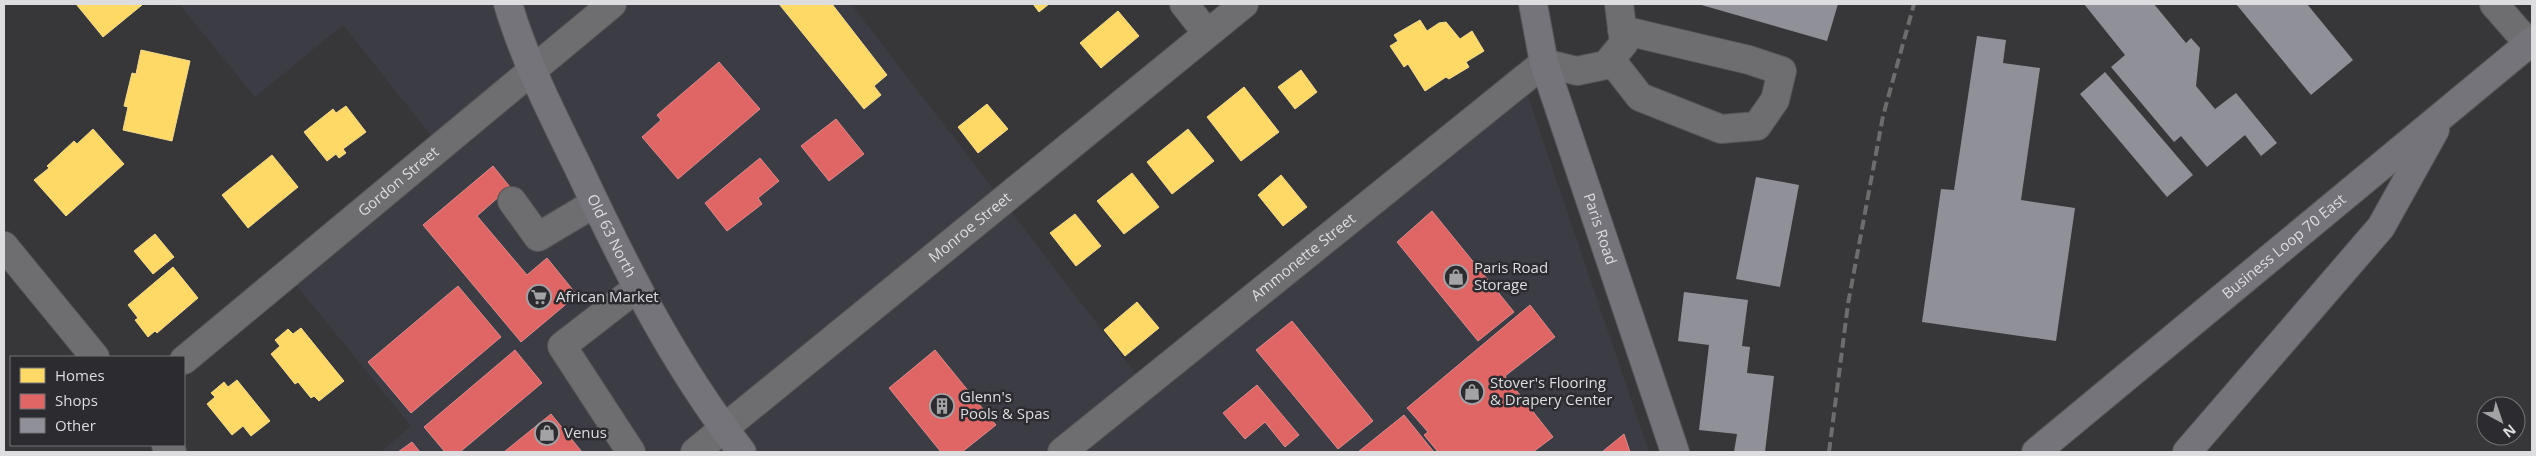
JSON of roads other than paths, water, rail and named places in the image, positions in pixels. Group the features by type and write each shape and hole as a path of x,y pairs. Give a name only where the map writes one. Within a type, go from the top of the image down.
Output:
{"main road":[{"name":"Old 63 North","path":"508,4 531,69 637,288 670,348 723,428 742,452"},
{"name":"Paris Road","path":"1533,4 1544,63 1675,452"},
{"name":"Business Loop 70 East","path":"2036,452 2530,43"},
{"path":"2187,452 2381,227 2443,116"}],"street":[{"name":"Gordon Street","path":"185,359 531,69 612,4"},
{"path":"1184,4 1207,33"},
{"name":"Monroe Street","path":"695,452 1244,4"},
{"path":"2494,4 2530,43"},
{"path":"1544,63 1577,71 1606,65 1624,43 1620,17 1782,71 1775,100 1757,126 1721,129 1640,97 1611,60"},
{"name":"Ammonette Street","path":"1062,452 1544,63"},
{"path":"512,201 538,237 595,203"},
{"path":"4,246 94,356"},
{"path":"631,452 562,346 637,288"}],"railway":[{"path":"1829,452 1848,304 1883,116 1914,4"}],"place":[{"name":"Paris Road Storage","path":"1456,277"},
{"name":"African Market","path":"539,297"},
{"name":"Stover's Flooring & Drapery Center","path":"1472,392"},
{"name":"Glenn's Pools & Spas","path":"942,406"},
{"name":"Venus","path":"547,433"}]}
